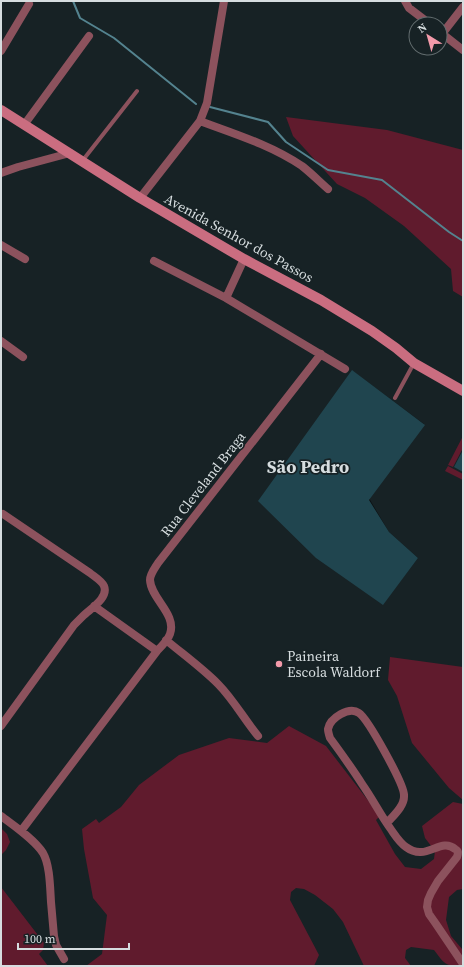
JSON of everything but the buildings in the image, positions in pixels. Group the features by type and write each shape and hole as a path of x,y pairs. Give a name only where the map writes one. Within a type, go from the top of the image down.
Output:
{"street":[{"path":"140,198 200,121 207,103 224,1"},
{"path":"405,1 409,8 420,16"},
{"path":"1,51 29,4"},
{"path":"448,25 463,7"},
{"path":"24,125 89,36"},
{"path":"448,38 463,50"},
{"name":"Avenida Senhor dos Passos","path":"1,110 140,198 244,258 321,300 372,331 414,363 463,392"},
{"path":"200,121 269,147 288,157 304,167 328,189"},
{"path":"1,173 70,153"},
{"path":"1,245 24,259"},
{"path":"226,298 244,258"},
{"path":"154,261 226,298 345,369"},
{"path":"1,341 23,357"},
{"name":"Rua Cleveland Braga","path":"166,640 170,634 170,620 152,588 150,579 153,571 169,548 321,354"},
{"path":"1,726 74,625 100,601 105,590 104,585 99,580 3,514"},
{"path":"94,606 157,651"},
{"path":"21,831 166,640 219,685 258,736"},
{"path":"387,823 404,801 403,788 386,754 366,720 356,711 342,713 328,729 330,738 362,782 387,823 398,840 413,851 422,852 443,845 449,845 458,851 457,857 438,881 431,893 427,907 429,914 463,964"},
{"path":"1,816 21,831 43,853 46,861 50,886 54,936 56,946 64,959"}],"lane":[{"path":"82,161 136,91"},
{"path":"395,398 414,363"}],"shaded area":[{"path":"286,117 387,130 463,150 463,297 453,291 451,269 404,226 365,198 337,184 293,136"},
{"path":"463,436 463,448 453,467 448,465"},
{"path":"448,466 463,474 463,480 445,471"},
{"path":"390,657 463,667 463,800 449,788 412,743 397,696 388,680"},
{"path":"289,726 326,746 380,816 376,820 395,854 405,867 421,869 434,859 435,851 425,838 422,826 453,802 463,804 463,889 457,890 449,897 446,920 451,936 462,949 463,966 448,965 434,950 411,947 406,950 405,958 411,966 364,966 343,922 333,909 315,895 304,889 296,888 291,892 290,900 319,955 314,966 86,966 102,954 107,915 93,898 82,829 96,819 99,823 121,807 139,785 179,755 229,738 267,743"},
{"path":"1,828 7,834 10,842 6,850 1,855"},
{"path":"1,887 44,943 43,950 39,954 48,966 1,966"}],"waterway":[{"path":"73,1 80,18 114,38 196,104"},
{"path":"210,107 268,122 286,142 328,170 382,180 449,232 463,241"}],"place":[{"name":"Paineira Escola Waldorf","path":"279,664"}],"district":[{"name":"São Pedro","path":"308,467"}]}
